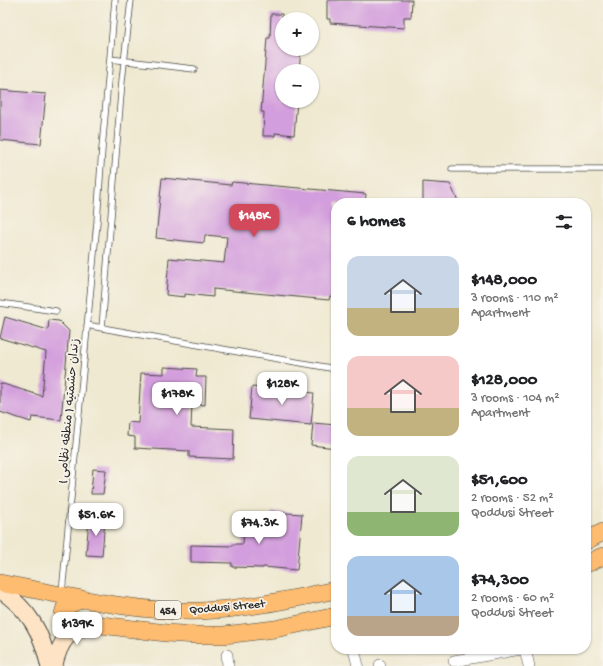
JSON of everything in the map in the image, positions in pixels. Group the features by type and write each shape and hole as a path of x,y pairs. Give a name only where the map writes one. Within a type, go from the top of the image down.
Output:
{"main road":[{"path":"591,538 603,532"},
{"path":"591,562 603,556"},
{"name":"Qoddusi Street","path":"0,583 82,599 164,610 201,611 267,603 331,591"},
{"path":"0,590 16,601 34,624 40,635 49,666"},
{"path":"82,599 65,606 64,614 66,618 69,621 100,625"},
{"name":"454","path":"54,666 60,645 68,635 80,628 100,625 166,633 224,635 275,629 331,617"}],"street":[{"path":"355,654 358,666"},
{"path":"454,661 493,654"},
{"path":"526,654 529,666"}],"lane":[{"name":"زندان حشمتیه ( منطقه نظامی )","path":"62,595 86,325 97,222 115,0"},
{"path":"102,328 124,60 131,0"},
{"path":"110,59 194,69"},
{"path":"452,169 603,169"},
{"path":"0,303 56,311"},
{"path":"86,325 331,368"}],"building":[{"path":"327,0 412,0 411,17 404,17 404,28 330,23 330,19 327,19"},
{"path":"271,14 275,14 275,56 300,56 300,64 275,64 275,108 296,108 294,135 275,133 275,136 263,136 264,112 261,112 267,38 270,38"},
{"path":"0,90 46,94 41,144 0,140"},
{"path":"162,178 231,185 232,182 366,194 366,198 331,198 331,296 329,300 213,289 213,297 185,294 185,297 166,295 169,258 224,263 227,237 205,235 204,243 156,238"},
{"path":"423,182 450,184 457,198 423,198"},
{"path":"5,317 48,330 49,320 59,321 69,331 61,420 32,417 31,422 0,412 0,383 42,396 46,352 0,338"},
{"path":"164,367 197,369 196,377 206,377 205,405 192,404 191,427 234,429 233,459 189,457 189,451 135,448 135,437 127,436 128,422 138,423 141,373 164,374"},
{"path":"252,387 314,393 311,425 249,419"},
{"path":"313,423 331,425 331,447 311,445"},
{"path":"93,469 106,470 103,494 91,494"},
{"path":"272,512 302,514 297,570 263,567 232,567 232,563 191,562 191,545 233,546 233,544 243,544 245,518 271,519"},
{"path":"89,518 105,519 102,556 86,555"}]}
